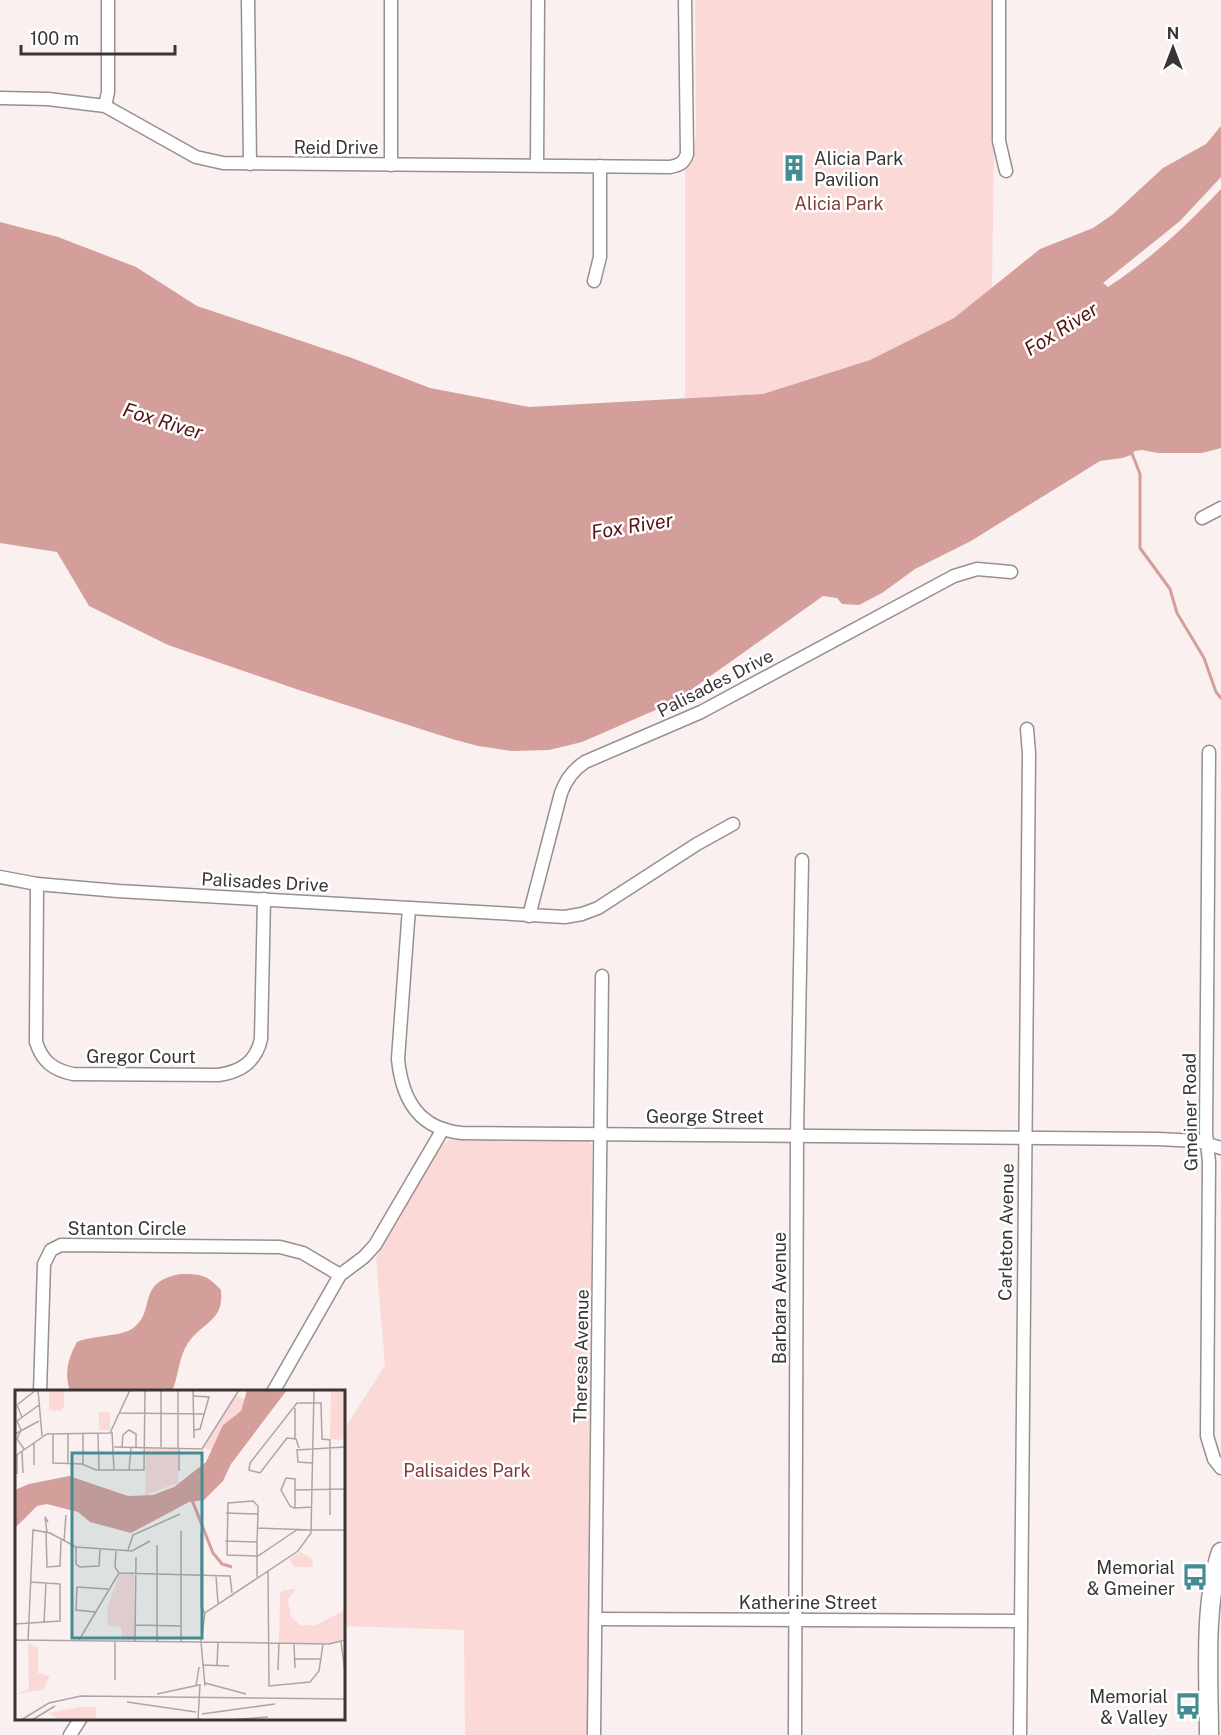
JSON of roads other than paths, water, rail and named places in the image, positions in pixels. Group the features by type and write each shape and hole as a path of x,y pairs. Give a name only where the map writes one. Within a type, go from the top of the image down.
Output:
{"main road":[{"path":"1209,1735 1210,1611 1212,1586 1221,1552"}],"street":[{"path":"105,106 108,92 108,0"},
{"path":"249,0 250,164"},
{"path":"391,0 391,165"},
{"path":"537,0 537,165"},
{"name":"Reid Drive","path":"0,98 48,99 105,106 196,157 213,162 670,167 680,165 687,154 685,0"},
{"path":"999,0 999,141 1006,171"},
{"path":"594,281 600,257 600,166"},
{"path":"1202,518 1221,508"},
{"name":"Palisades Drive","path":"529,916 561,793 570,775 585,762 701,712 954,576 977,569 1011,572"},
{"name":"Carleton Avenue","path":"1020,1735 1018,1692 1021,1621 1029,753 1027,729"},
{"name":"Gmeiner Road","path":"1209,752 1207,1436 1214,1459 1221,1468"},
{"name":"Palisades Drive","path":"0,877 37,884 127,892 565,917 598,908 698,844 733,825"},
{"name":"Barbara Avenue","path":"795,1735 797,1134 802,860"},
{"name":"Gregor Court","path":"37,884 36,1042 43,1058 49,1064 56,1070 73,1074 218,1075 236,1072 250,1062 259,1047 261,1038 264,899"},
{"name":"George Street","path":"409,908 398,1059 399,1075 412,1107 430,1124 443,1129 462,1132 601,1134 1183,1139 1221,1148"},
{"name":"Theresa Avenue","path":"594,1735 602,976"},
{"path":"274,1390 340,1275 364,1257 375,1245 443,1129"},
{"name":"Stanton Circle","path":"40,1390 44,1264 51,1251 61,1245 280,1246 303,1253 340,1275"},
{"name":"Katherine Street","path":"596,1619 1021,1621"},
{"path":"70,1735 80,1720"}],"water":[{"name":"Fox River","path":"1221,126 1221,177 1180,221 1103,283 1108,287 1139,265 1181,229 1221,189 1221,448 1202,453 1158,453 1142,450 1122,458 1100,461 971,541 915,569 882,593 859,605 842,604 837,598 823,596 674,702 582,742 549,750 512,751 478,746 296,689 168,645 89,606 57,552 0,543 0,222 58,237 136,267 197,306 352,358 430,388 529,407 763,394 870,360 954,318 1040,249 1093,228 1112,215 1163,168 1206,144"},
{"path":"181,1274 199,1275 208,1278 221,1290 221,1301 216,1315 194,1336 185,1349 172,1390 70,1390 67,1378 68,1366 77,1342 132,1329 140,1322 152,1290 157,1283"}],"waterway":[{"path":"1131,451 1140,474 1140,548 1170,589 1177,613 1204,658 1216,692 1221,698"}],"place":[{"name":"Alicia Park Pavilion","path":"794,168"},
{"name":"Memorial & Gmeiner","path":"1195,1577"},
{"name":"Memorial & Valley","path":"1188,1706"}],"park label":[{"name":"Alicia Park","path":"839,203"},
{"name":"Palisaides Park","path":"467,1470"}]}
